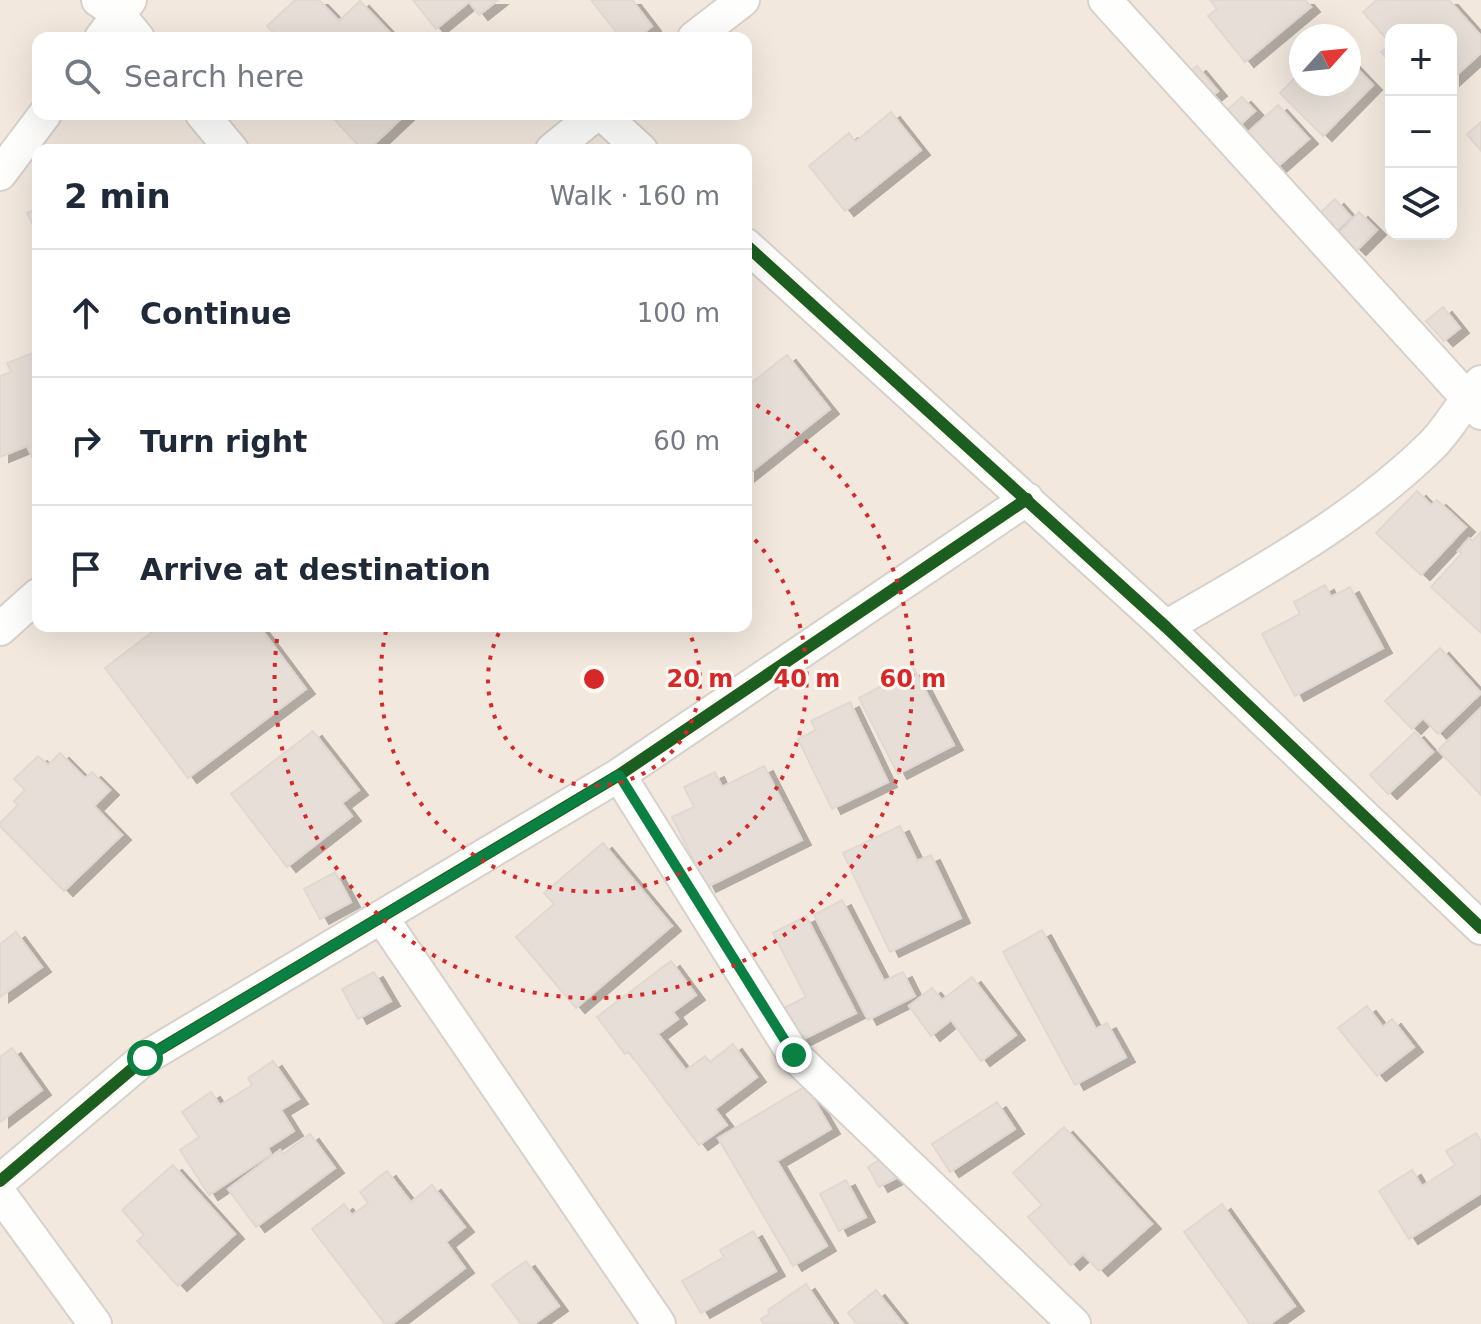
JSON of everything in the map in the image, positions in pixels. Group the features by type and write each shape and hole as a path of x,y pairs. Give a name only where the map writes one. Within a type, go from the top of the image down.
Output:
{"street":[{"path":"702,32 743,0"},
{"path":"1105,0 1476,398 1434,443 1371,498 1299,549 1166,627"},
{"path":"0,174 40,120"},
{"path":"207,120 227,144"},
{"path":"560,144 591,120"},
{"path":"606,120 634,144"},
{"path":"752,250 1166,627 1481,928"},
{"path":"0,1181 145,1058 619,775 1027,499"},
{"path":"0,629 32,600"},
{"path":"619,775 794,1055 1074,1324"},
{"path":"382,918 659,1324"},
{"path":"0,1194 95,1324"}],"shaded area":[{"path":"0,0 1481,0 1481,1324 0,1324"}],"building":[{"path":"295,0 319,0 339,21 360,1 389,32 273,32 267,26"},
{"path":"413,0 498,0 479,15 469,2 436,29"},
{"path":"591,0 632,0 652,26 644,32 616,32"},
{"path":"1210,0 1305,0 1311,7 1245,62 1208,16 1217,9"},
{"path":"1377,0 1449,0 1481,36 1481,53 1457,75 1457,24 1385,24 1385,37 1363,12"},
{"path":"1197,66 1218,91 1212,96 1190,72"},
{"path":"1361,72 1373,85 1323,136 1280,93 1289,84 1289,96 1361,96"},
{"path":"1242,97 1255,111 1240,125 1227,110"},
{"path":"1278,105 1309,139 1276,168 1246,134"},
{"path":"891,112 921,150 845,211 809,166 849,133 855,142"},
{"path":"335,120 400,120 374,144 357,144"},
{"path":"1481,122 1481,151 1467,134"},
{"path":"1335,199 1351,217 1336,231 1320,213"},
{"path":"1359,212 1377,230 1357,250 1339,233"},
{"path":"1443,307 1460,328 1444,341 1426,321"},
{"path":"32,353 32,457 27,446 0,457 0,376 11,372 7,363"},
{"path":"787,355 830,409 752,471 752,382"},
{"path":"1417,491 1431,505 1437,500 1466,527 1421,575 1376,533"},
{"path":"1481,532 1481,633 1431,587 1462,553 1458,551 1469,538 1473,541"},
{"path":"1325,585 1331,597 1350,587 1383,648 1295,696 1262,634 1300,614 1294,602"},
{"path":"152,632 263,632 306,689 188,778 105,668"},
{"path":"1440,648 1481,693 1438,734 1423,718 1412,729 1385,701"},
{"path":"914,669 954,745 898,774 859,698"},
{"path":"850,702 888,782 832,809 798,739 816,730 811,721"},
{"path":"1481,708 1481,795 1438,750"},
{"path":"313,731 359,790 342,803 352,816 287,867 231,794"},
{"path":"1415,732 1433,752 1388,794 1370,775"},
{"path":"60,753 85,778 92,772 110,790 94,806 122,835 64,891 0,826 18,805 14,801 25,790 14,779 38,756 48,765"},
{"path":"764,766 802,840 707,887 672,817 694,807 684,787 715,772 722,787"},
{"path":"900,826 917,861 931,855 961,918 890,952 843,853"},
{"path":"603,843 672,926 576,1008 516,937 554,904 544,893"},
{"path":"335,872 351,902 320,919 304,889"},
{"path":"842,900 884,981 903,972 915,996 868,1020 814,915"},
{"path":"806,916 856,1013 790,1046 774,1013 806,997 773,933"},
{"path":"1042,930 1096,1029 1107,1023 1126,1057 1075,1085 1003,952"},
{"path":"16,932 42,967 0,997 0,944"},
{"path":"671,961 696,995 673,1012 678,1019 658,1034 686,1070 705,1056 710,1062 733,1044 757,1077 715,1109 727,1125 699,1145 629,1052 625,1054 597,1017"},
{"path":"374,972 391,1001 358,1019 342,989"},
{"path":"972,977 1016,1035 981,1061 951,1020 931,1036 909,1006 932,988 942,1000"},
{"path":"1367,1006 1383,1027 1392,1019 1414,1047 1377,1076 1338,1028"},
{"path":"12,1048 42,1090 0,1122 0,1057"},
{"path":"273,1061 299,1099 281,1110 294,1131 268,1148 271,1154 209,1195 180,1150 199,1137 182,1112 211,1092 220,1105 252,1085 248,1078"},
{"path":"806,1086 831,1129 777,1161 827,1246 793,1266 718,1138"},
{"path":"997,1102 1015,1129 950,1172 932,1144"},
{"path":"1064,1127 1152,1224 1099,1271 1083,1254 1071,1265 1028,1217 1042,1205 1013,1173"},
{"path":"1476,1133 1481,1141 1481,1193 1409,1239 1379,1191 1412,1170 1422,1186 1455,1165 1446,1151"},
{"path":"310,1134 335,1168 256,1227 228,1189 280,1150 283,1154"},
{"path":"884,1157 896,1178 879,1187 868,1167"},
{"path":"173,1165 235,1234 178,1286 137,1241 144,1235 122,1210"},
{"path":"387,1171 411,1202 432,1185 465,1227 446,1242 465,1268 392,1324 385,1324 312,1229 344,1204 352,1215 368,1203 360,1192"},
{"path":"846,1180 866,1217 839,1231 820,1194"},
{"path":"1222,1204 1295,1306 1270,1324 1250,1324 1184,1232"},
{"path":"753,1231 776,1271 701,1313 682,1281 724,1257 720,1250"},
{"path":"526,1261 559,1306 534,1324 521,1324 492,1285"},
{"path":"806,1284 833,1324 764,1324 761,1319 769,1314 768,1310"},
{"path":"876,1290 903,1324 857,1324 848,1313"}],"cycle path":[{"path":"752,250 1166,627 1481,928"},
{"path":"0,1181 145,1058 619,775 1027,499"}],"route":[{"path":"145,1058 619,775 794,1055"}]}
